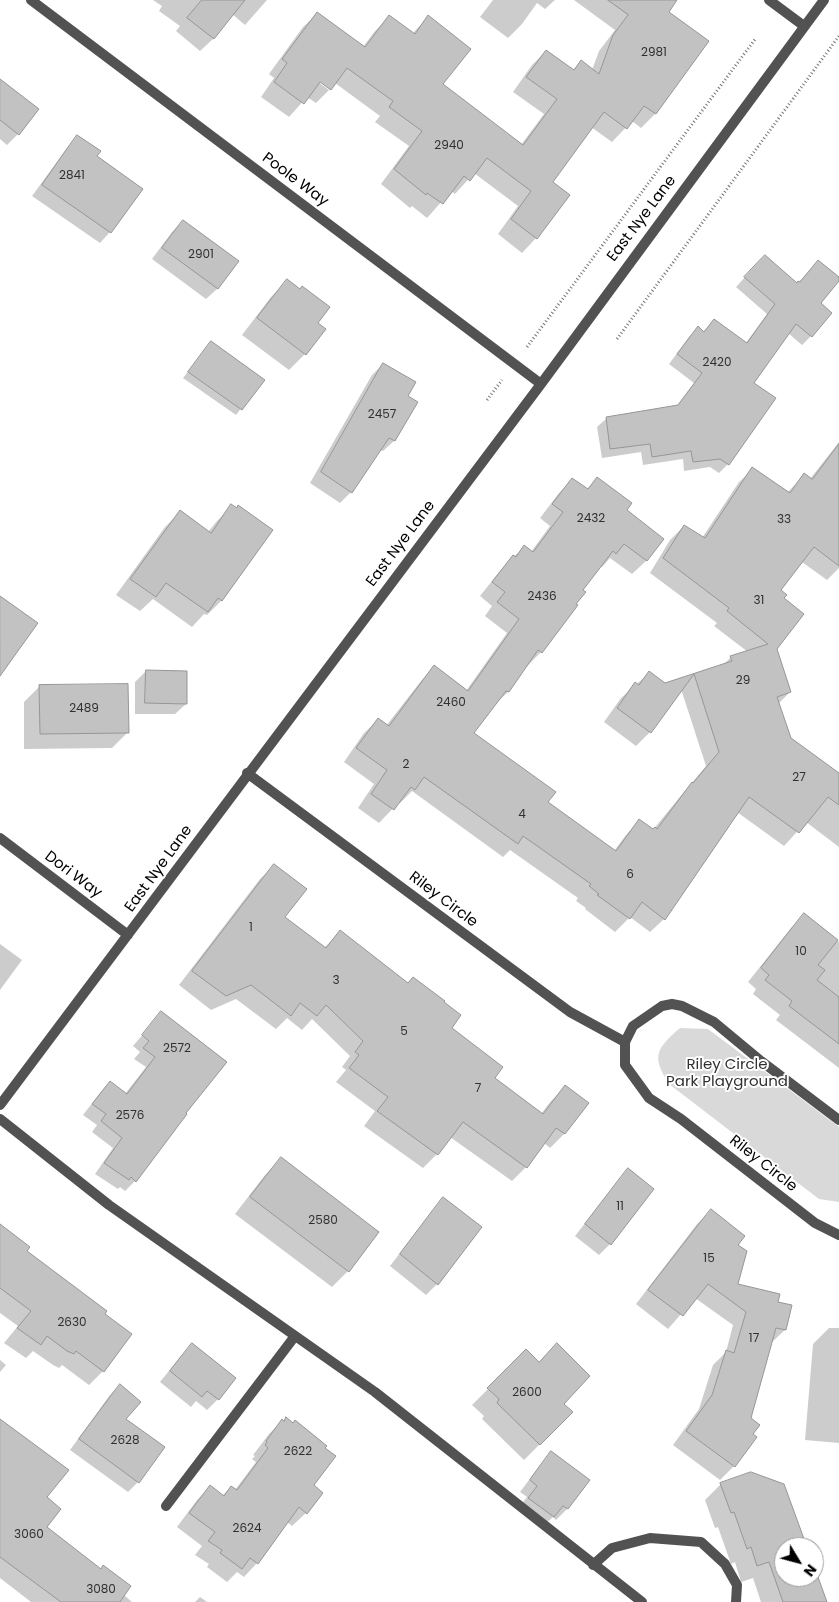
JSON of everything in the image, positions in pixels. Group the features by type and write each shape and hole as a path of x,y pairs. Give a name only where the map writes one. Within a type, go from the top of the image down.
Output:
{"street":[{"name":"Poole Way","path":"31,0 541,384"},
{"path":"770,0 804,26"},
{"name":"East Nye Lane","path":"0,1105 247,773 541,384 824,0"},
{"name":"Riley Circle","path":"247,773 570,1012 625,1042 625,1065 649,1098 681,1119 815,1223 839,1235"},
{"name":"Dori Way","path":"0,838 128,935"},
{"path":"625,1042 633,1026 662,1006 672,1004 682,1006 714,1022 761,1061 839,1120"},
{"path":"0,1119 109,1205 376,1392 642,1602"},
{"path":"166,1506 295,1336"},
{"path":"592,1564 612,1548 650,1538 701,1542 725,1564 737,1585 736,1602"}],"path":[{"path":"617,339 839,36"},
{"path":"487,400 756,38"}],"green space":[{"name":"Riley Circle Park Playground","path":"680,1028 708,1029 839,1127 839,1202 819,1199 669,1084 658,1060 659,1053 666,1042"}],"building":[{"path":"202,0 245,0 214,39 187,18"},
{"path":"608,0 677,0 669,12 709,41 656,114 644,106 627,129 604,112 553,182 570,195 537,239 511,219 531,191 487,158 470,181 464,176 443,204 427,193 426,195 394,169 422,131 389,107 393,101 347,68 331,90 320,82 304,104 274,82 287,63 282,59 317,12 365,47 389,15 415,34 428,15 471,49 443,84 523,145 557,99 526,77 546,50 574,70 581,60 599,74 613,35 628,15"},
{"path":"0,79 39,109 19,135 0,120"},
{"path":"77,135 101,151 97,156 143,189 111,233 42,185"},
{"path":"183,220 239,261 218,289 162,248"},
{"path":"765,255 797,283 798,281 800,282 818,260 839,277 839,281 821,303 832,313 812,337 796,324 754,383 776,398 729,465 720,459 693,462 691,451 652,457 650,444 610,449 606,417 678,405 702,373 677,354 698,326 704,332 714,319 747,343 775,304 744,277"},
{"path":"287,279 300,289 302,286 330,307 318,323 326,329 306,355 257,318"},
{"path":"211,341 265,380 242,410 188,372"},
{"path":"383,363 416,382 408,396 418,402 395,441 389,438 352,493 321,472"},
{"path":"839,444 839,566 814,547 781,590 787,595 784,598 804,614 777,649 791,692 777,697 791,738 839,773 839,805 828,797 799,833 749,797 665,920 642,902 630,919 597,895 599,894 589,886 591,884 523,836 518,844 424,777 415,790 411,787 394,810 371,794 387,770 356,748 378,718 389,726 434,665 468,691 519,619 497,602 505,592 492,582 513,555 516,557 524,545 533,552 563,512 552,504 572,478 588,489 597,477 632,503 627,510 664,539 647,561 624,544 616,554 613,551 583,590 586,592 576,604 578,605 542,653 538,650 509,692 506,691 474,733 556,792 548,802 616,851 639,819 653,829 655,827 657,829 692,782 719,752 694,674 651,733 617,708 635,682 639,685 649,671 665,683 732,661 730,656 768,644 727,611 729,608 663,558 684,525 705,538 752,467 790,493 804,473 812,479"},
{"path":"231,504 237,508 238,505 273,530 222,601 218,598 208,612 166,583 156,597 130,579 180,510 211,533"},
{"path":"0,596 38,623 0,676"},
{"path":"146,670 187,671 187,704 145,703"},
{"path":"128,684 129,733 40,734 39,685"},
{"path":"274,864 307,889 285,917 326,948 340,930 408,983 413,977 445,1001 461,1015 452,1028 503,1067 495,1078 543,1114 565,1085 589,1103 565,1134 556,1128 527,1168 463,1122 438,1155 377,1111 388,1097 349,1068 359,1055 355,1052 363,1041 326,1005 317,1016 300,1003 291,1016 251,985 226,996 192,971"},
{"path":"804,913 838,940 818,965 825,970 817,980 839,997 839,1044 789,1006 792,1001 765,980 769,975 761,968"},
{"path":"161,1011 227,1062 186,1113 136,1182 131,1177 129,1180 104,1163 122,1138 101,1121 106,1114 92,1104 110,1081 127,1094 155,1057 143,1048 149,1041 142,1035"},
{"path":"281,1157 379,1232 349,1272 250,1197"},
{"path":"628,1168 654,1189 611,1245 585,1224"},
{"path":"443,1197 482,1227 438,1285 400,1254"},
{"path":"711,1209 745,1236 738,1245 747,1251 738,1284 780,1294 778,1302 792,1305 786,1330 776,1328 751,1418 760,1425 753,1434 757,1437 735,1467 686,1431 712,1395 726,1350 734,1353 746,1312 708,1284 683,1316 648,1290"},
{"path":"0,1224 30,1247 27,1251 107,1311 105,1314 132,1334 104,1372 76,1351 74,1354 67,1351 47,1336 41,1345 17,1328 31,1311 0,1288"},
{"path":"192,1343 236,1378 219,1400 207,1391 202,1397 170,1371"},
{"path":"557,1343 590,1376 564,1404 573,1412 540,1445 497,1403 499,1399 487,1388 526,1349 539,1362"},
{"path":"120,1384 141,1402 126,1419 165,1447 139,1483 79,1439"},
{"path":"286,1417 293,1423 295,1420 327,1446 325,1448 336,1456 314,1485 323,1493 307,1514 299,1507 258,1564 250,1558 242,1569 220,1553 222,1550 208,1541 215,1532 189,1513 210,1485 224,1496 231,1486 237,1490 268,1448 265,1445 266,1441 282,1419 284,1421"},
{"path":"0,1419 69,1470 47,1497 61,1509 47,1527 101,1569 103,1565 131,1586 120,1602 61,1602 0,1557"},
{"path":"551,1451 590,1480 568,1509 563,1506 554,1517 528,1498 537,1486 530,1480"},
{"path":"751,1472 784,1484 803,1537 774,1537 774,1576 769,1562 757,1566 751,1547 747,1549 734,1512 731,1513 720,1483"},
{"path":"778,1587 822,1587 827,1602 783,1602"}]}
